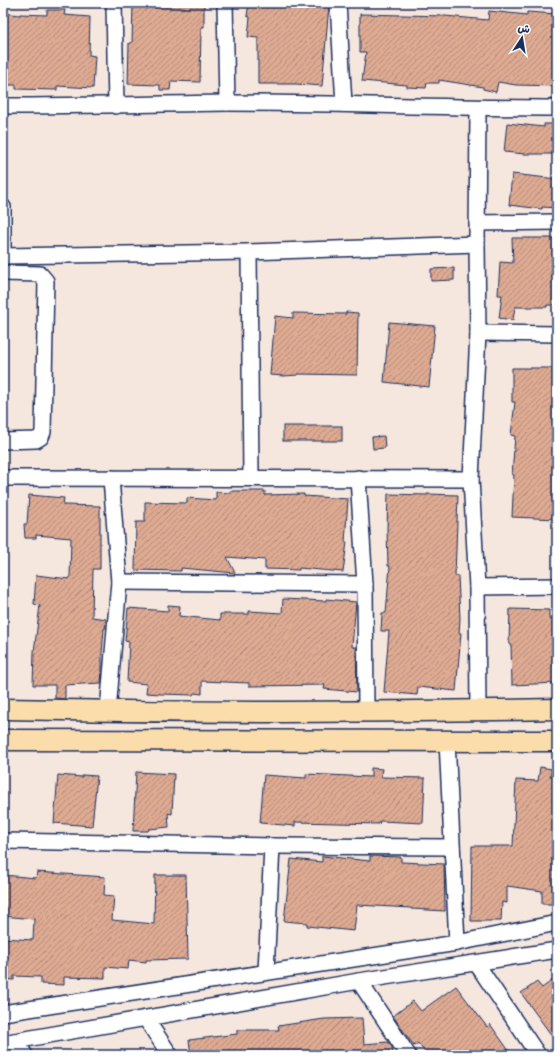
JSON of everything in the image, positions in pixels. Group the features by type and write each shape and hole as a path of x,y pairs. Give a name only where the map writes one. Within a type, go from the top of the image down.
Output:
{"main road":[{"path":"3,709 108,711 557,709"},
{"path":"3,740 557,741"}],"street":[{"path":"114,3 116,106"},
{"path":"225,3 227,103"},
{"path":"338,3 344,104"},
{"path":"3,106 116,106 227,103 557,108"},
{"path":"478,108 478,333 471,478 477,587 478,710"},
{"path":"3,207 3,250"},
{"path":"477,223 557,222"},
{"path":"3,256 249,252 477,244"},
{"path":"249,252 251,478"},
{"path":"3,273 40,274 46,281 43,432 41,437 36,440 3,441"},
{"path":"478,333 557,334"},
{"path":"3,478 471,478"},
{"path":"108,711 119,582 111,478"},
{"path":"358,478 365,584 366,711"},
{"path":"119,582 365,584"},
{"path":"477,587 557,586"},
{"path":"447,741 457,943"},
{"path":"3,841 272,846 452,847"},
{"path":"266,972 272,846"},
{"path":"3,1013 457,943 557,923"},
{"path":"9,1042 359,981 557,950"},
{"path":"476,963 538,1055"},
{"path":"359,981 408,1055"},
{"path":"146,1019 170,1055"},
{"path":"9,1042 25,1055"}],"building":[{"path":"133,3 204,4 204,27 201,27 200,82 171,81 170,90 160,90 160,85 128,84 129,43 132,43"},
{"path":"249,3 313,3 329,5 322,86 258,84 258,38 248,37 250,17 247,16"},
{"path":"47,10 65,10 64,15 90,17 89,55 95,56 93,88 57,86 57,90 16,89 16,85 3,85 3,13 20,15 47,15"},
{"path":"489,11 527,15 527,12 557,14 554,63 557,63 557,86 516,85 498,82 496,92 483,89 483,87 439,80 439,83 427,83 426,88 362,81 366,52 360,52 360,14 445,16 488,20"},
{"path":"507,123 544,127 544,124 557,124 557,154 525,154 504,152"},
{"path":"512,174 557,179 557,208 542,207 542,209 509,205"},
{"path":"512,238 557,238 557,305 547,305 547,307 515,307 513,320 499,318 502,295 498,295 500,262 513,263"},
{"path":"454,268 454,280 431,281 431,269"},
{"path":"346,312 358,313 357,375 270,375 275,316 293,318 293,313 346,314"},
{"path":"389,322 435,326 429,387 384,382"},
{"path":"512,368 557,368 557,519 512,517 514,475 512,475 515,436 511,435 515,402 512,402"},
{"path":"283,426 342,426 342,441 283,441"},
{"path":"384,436 385,448 373,449 372,437"},
{"path":"230,491 265,491 265,495 304,494 304,496 348,499 345,542 347,542 343,572 299,568 299,570 265,569 265,560 227,557 235,573 181,568 181,571 135,570 136,522 145,522 145,502 187,503 187,498 216,500 216,492 230,493"},
{"path":"388,494 458,495 455,576 458,576 460,619 459,633 461,633 456,691 418,687 417,695 384,692 389,631 381,631 382,613 386,613 390,566 388,566"},
{"path":"29,495 64,498 63,505 100,506 100,569 93,569 92,617 106,619 102,653 101,683 65,685 65,699 55,698 55,685 33,685 34,652 40,605 34,604 36,575 69,579 71,538 36,535 36,538 25,538 24,524 27,524"},
{"path":"283,599 326,601 326,599 356,602 352,647 356,647 357,692 324,689 325,685 249,686 249,683 202,681 202,694 161,694 146,693 147,684 127,682 129,642 125,641 128,608 168,611 168,605 180,606 179,616 220,620 220,614 249,614 249,611 282,613"},
{"path":"510,609 549,610 549,619 557,620 557,683 512,685 511,644 509,644"},
{"path":"540,767 552,769 550,776 557,776 557,898 553,898 553,904 542,904 542,891 507,886 507,903 502,902 501,921 471,921 472,846 513,846 516,780 538,781"},
{"path":"371,768 382,769 381,777 425,778 423,823 380,821 379,824 295,822 295,826 260,823 264,775 306,778 306,774 371,777"},
{"path":"136,772 174,774 172,814 168,813 169,827 149,829 148,831 133,831"},
{"path":"58,775 82,777 82,775 97,776 92,826 54,823"},
{"path":"322,856 370,861 370,856 401,857 401,862 444,864 445,911 357,905 354,931 307,926 307,923 284,921 291,859 322,862"},
{"path":"37,872 105,877 104,895 114,896 112,920 154,924 155,875 186,875 188,959 146,960 146,962 129,960 128,969 105,967 105,978 64,977 64,985 41,984 41,977 14,976 14,980 3,979 3,938 33,940 34,919 3,916 3,875 36,878"},
{"path":"557,977 557,1043 521,993 537,982 542,988"},
{"path":"456,986 487,1027 490,1024 512,1055 427,1055 418,1043 414,1046 393,1016 413,1001 421,1011"},
{"path":"362,1018 364,1044 388,1042 392,1047 393,1055 275,1055 275,1053 231,1053 231,1055 191,1055 189,1040 237,1034 237,1030 279,1030 278,1026 324,1019"}]}
